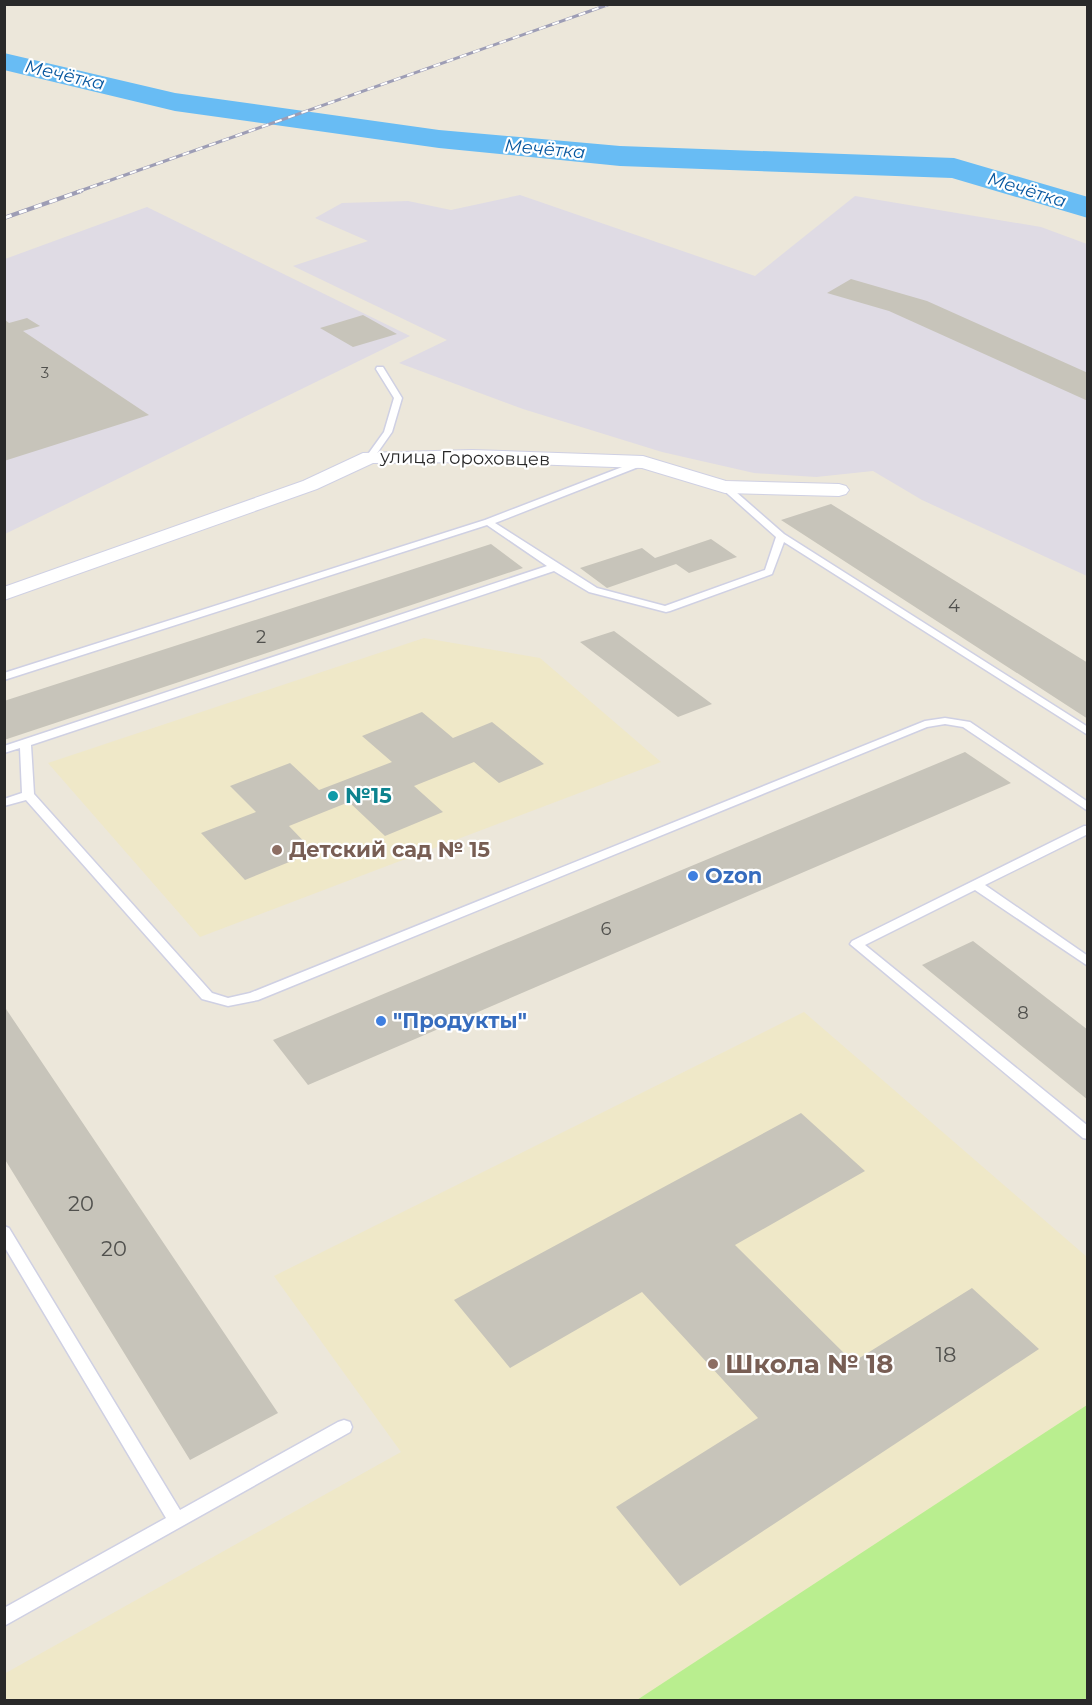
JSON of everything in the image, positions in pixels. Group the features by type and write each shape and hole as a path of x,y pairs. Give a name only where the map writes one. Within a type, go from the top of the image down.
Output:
{"street":[{"name":"улица Гороховцев","path":"4,594 310,485 369,457 472,456 643,462 725,487 839,490"}],"lane":[{"path":"369,457 388,432 398,398 380,369"},
{"path":"4,677 488,522 643,462"},
{"path":"725,487 781,536 1088,732"},
{"path":"488,522 593,590 666,609 770,572 781,536"},
{"path":"4,750 555,567"},
{"path":"25,743 28,795 207,996 228,1002 253,997 925,724 945,721 966,724 1088,808"},
{"path":"4,803 28,795"},
{"path":"1088,829 856,944 1088,1134"},
{"path":"977,885 1088,962"},
{"path":"4,1232 177,1521"},
{"path":"4,1618 344,1427"}],"shaded area":[{"path":"520,195 755,276 855,196 1041,227 1087,244 1087,576 922,500 873,471 816,477 754,473 662,452 523,409 399,363 447,340 293,266 368,241 315,218 342,203 408,201 451,210"},
{"path":"147,207 410,336 5,534 5,259"},
{"name":"Детский сад № 15","path":"424,638 540,658 661,762 200,937 48,763"},
{"name":"Школа № 18","path":"804,1012 1087,1257 1087,1700 5,1700 4,1674 401,1452 274,1276"}],"green space":[{"path":"1087,1405 1087,1700 637,1700"}],"building":[{"path":"851,279 927,301 1088,373 1088,401 889,311 827,293"},
{"path":"363,315 397,334 353,347 320,328"},
{"path":"27,318 40,326 23,331 149,415 4,461 4,319 9,323"},
{"path":"831,504 1088,663 1088,719 781,520"},
{"path":"711,539 737,557 689,573 676,564 607,588 580,568 642,548 655,558"},
{"path":"491,544 523,568 4,740 4,701"},
{"path":"614,631 712,704 678,717 580,642"},
{"name":"№15","path":"422,712 453,738 492,722 544,764 499,783 474,762 414,786 443,812 385,836 349,802 289,826 314,852 245,880 201,833 256,812 230,786 290,763 319,790 392,762 362,736"},
{"path":"965,752 1011,783 308,1085 273,1040"},
{"path":"973,941 1088,1030 1088,1100 922,965"},
{"path":"4,1006 278,1413 190,1460 4,1158"},
{"path":"801,1113 865,1171 735,1245 853,1362 972,1288 1039,1349 680,1586 616,1507 758,1418 642,1292 510,1368 454,1300"}],"waterway":[{"name":"Мечётка","path":"4,61 175,102 439,139 620,156 954,168 1088,208"}],"railway":[{"path":"77,192 610,4"},
{"path":"4,218 81,191"}],"place":[{"name":"№15","path":"333,796"},
{"name":"Детский сад № 15","path":"277,850"},
{"name":"Ozon","path":"693,876"},
{"name":"\"Продукты\"","path":"381,1021"},
{"name":"Школа № 18","path":"713,1364"}]}
